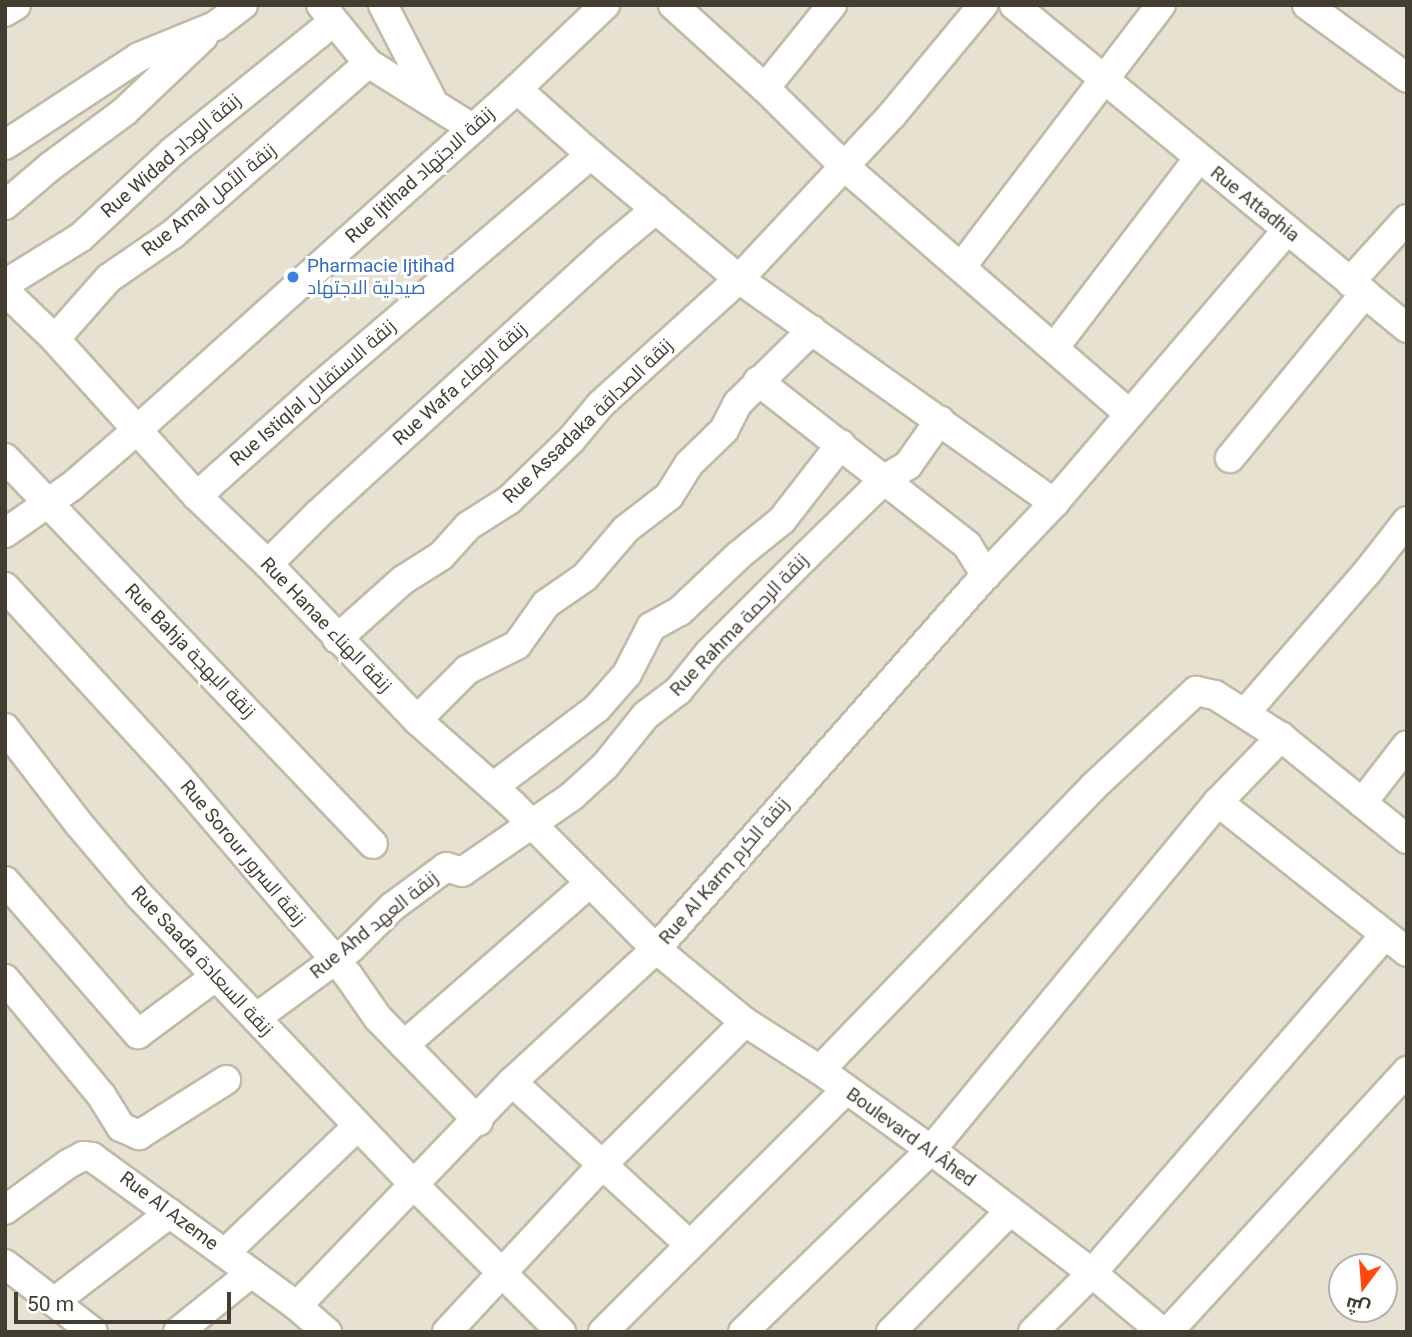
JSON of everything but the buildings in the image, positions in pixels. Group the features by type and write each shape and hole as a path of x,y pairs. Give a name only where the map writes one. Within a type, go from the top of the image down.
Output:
{"street":[{"path":"5,12 16,5"},
{"path":"5,205 51,166 125,111 215,26 243,5"},
{"path":"383,5 434,104"},
{"name":"Rue Ijtihad زنقة الاجتهاد","path":"5,533 48,503 137,430 517,89 605,5"},
{"path":"673,5 765,88 844,166 1129,414"},
{"path":"765,88 832,5"},
{"name":"Rue Assadaka زنقة الصداقة","path":"337,639 403,580 441,556 468,526 509,500 571,440 601,404 740,279 844,166 983,5"},
{"name":"Rue Attadhia","path":"1014,5 1407,328"},
{"path":"962,266 1161,5"},
{"path":"1307,5 1407,78"},
{"path":"327,13 368,63 472,128"},
{"name":"Rue Widad زنقة الوداد","path":"5,285 81,236 327,13"},
{"path":"5,145 139,57 215,26"},
{"name":"Rue Amal زنقة الأمل","path":"55,339 109,278 173,234 234,178 325,104 368,63"},
{"path":"517,89 591,155 740,279 1054,503"},
{"name":"Rue Istiqlal زنقة الاستقلال","path":"197,496 312,393 591,155"},
{"path":"1054,348 1199,158"},
{"name":"Rue Wafa زنقة الوفاء","path":"268,564 318,514 607,250 656,209"},
{"path":"1230,458 1407,219"},
{"name":"Rue Al Karm زنقة الكرم","path":"297,1306 412,1183 478,1121 512,1082 656,949 986,575 1054,503 1287,230"},
{"name":"Rue Hanae زنقة الهناء","path":"5,291 55,339 197,496 268,564 416,720 493,787 656,949"},
{"path":"416,720 467,670 517,645 546,604 585,577 626,528 669,496 689,464 724,430 738,403 812,330"},
{"path":"758,381 967,545 986,575"},
{"name":"Rue Rahma زنقة الرحمة","path":"531,824 572,796 605,766 646,715 678,691 709,653 885,480 908,465 940,420"},
{"path":"493,787 597,708 627,674 651,627 680,611 739,555 782,520 841,444"},
{"name":"Rue Bahja زنقة البهجة","path":"5,458 373,844"},
{"path":"1245,713 1407,522"},
{"name":"Rue Sorour زنقة السرور","path":"5,587 178,776 334,960 379,1018 478,1121"},
{"path":"820,1070 1093,787 1196,691 1215,695 1281,737 1407,839"},
{"name":"Rue Saada زنقة السعادة","path":"5,728 121,874 412,1183 561,1332"},
{"path":"743,1332 930,1150 1218,802 1281,737"},
{"path":"1362,803 1407,745"},
{"path":"1218,802 1407,952"},
{"name":"Rue Ahd زنقة العهد","path":"256,1018 351,948 392,907 446,867 462,872 531,824"},
{"path":"5,881 138,1034 216,976"},
{"path":"404,1045 590,883"},
{"path":"1033,1332 1092,1273 1385,935"},
{"name":"Boulevard Al Âhed","path":"656,949 745,1022 820,1070 930,1150 1165,1332"},
{"path":"5,979 101,1095 121,1127 139,1135 226,1080"},
{"path":"447,1332 602,1165 745,1022"},
{"path":"1165,1332 1407,1071"},
{"path":"512,1082 690,1245"},
{"path":"603,1332 846,1090"},
{"path":"225,1253 358,1126"},
{"name":"Rue Al Azeme","path":"5,1210 83,1156 101,1161 297,1306 327,1332"},
{"path":"891,1332 1010,1211"},
{"path":"54,1302 170,1213"},
{"path":"5,1264 93,1332"},
{"path":"178,1332 251,1273"}],"shaded area":[{"path":"5,5 1407,5 1407,1332 5,1332"}],"place":[{"name":"Pharmacie Ijtihad صيدلية الاجتهاد","path":"293,277"}]}
